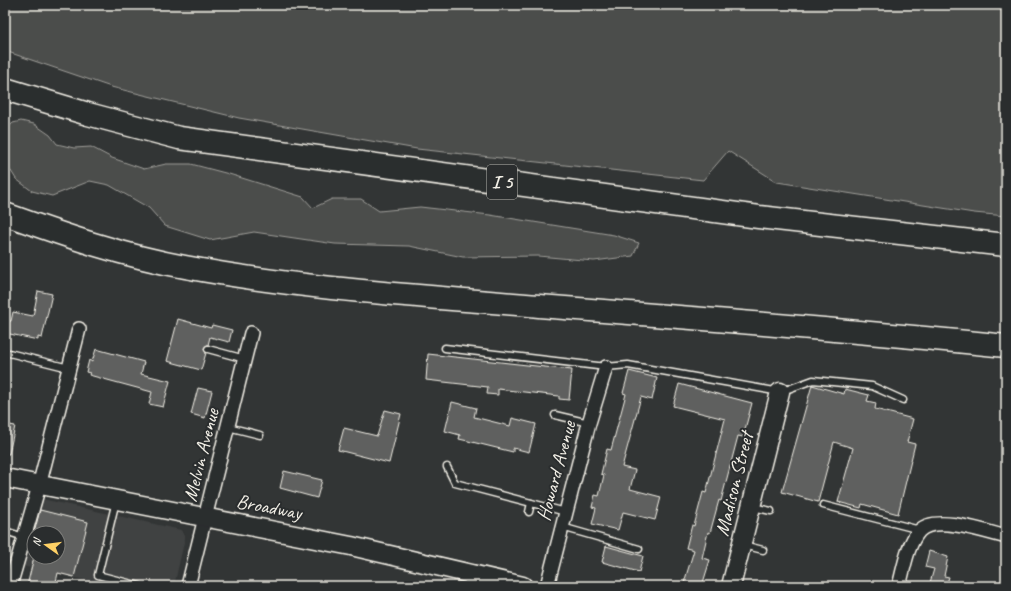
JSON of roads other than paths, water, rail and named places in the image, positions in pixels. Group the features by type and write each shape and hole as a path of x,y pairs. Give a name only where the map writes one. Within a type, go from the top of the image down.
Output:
{"highway":[{"name":"I 5","path":"5,89 88,114 180,138 760,217 1006,245"},
{"path":"5,214 114,250 184,267 246,277 373,293 864,331 1006,346"}],"street":[{"path":"10,586 39,486 79,328"},
{"name":"Melvin Avenue","path":"188,586 252,333"},
{"name":"Howard Avenue","path":"547,586 589,423 606,367"},
{"name":"Madison Street","path":"731,586 780,392"},
{"name":"Broadway","path":"5,478 39,486 351,546 468,580 523,586"},
{"path":"899,586 909,550 920,530 939,523 964,526 1006,537"}],"lane":[{"path":"445,348 606,367 628,365 780,392 813,380 872,386 903,400"},
{"path":"208,349 245,359"},
{"path":"5,352 69,368"},
{"path":"555,415 589,423"},
{"path":"228,427 260,435"},
{"path":"447,467 455,482 566,512"},
{"path":"116,500 98,576 140,586"},
{"path":"529,512 531,503"},
{"path":"824,505 920,530"},
{"path":"752,506 771,511"},
{"path":"562,527 639,549"},
{"path":"5,531 24,537"},
{"path":"742,544 763,550"}]}
